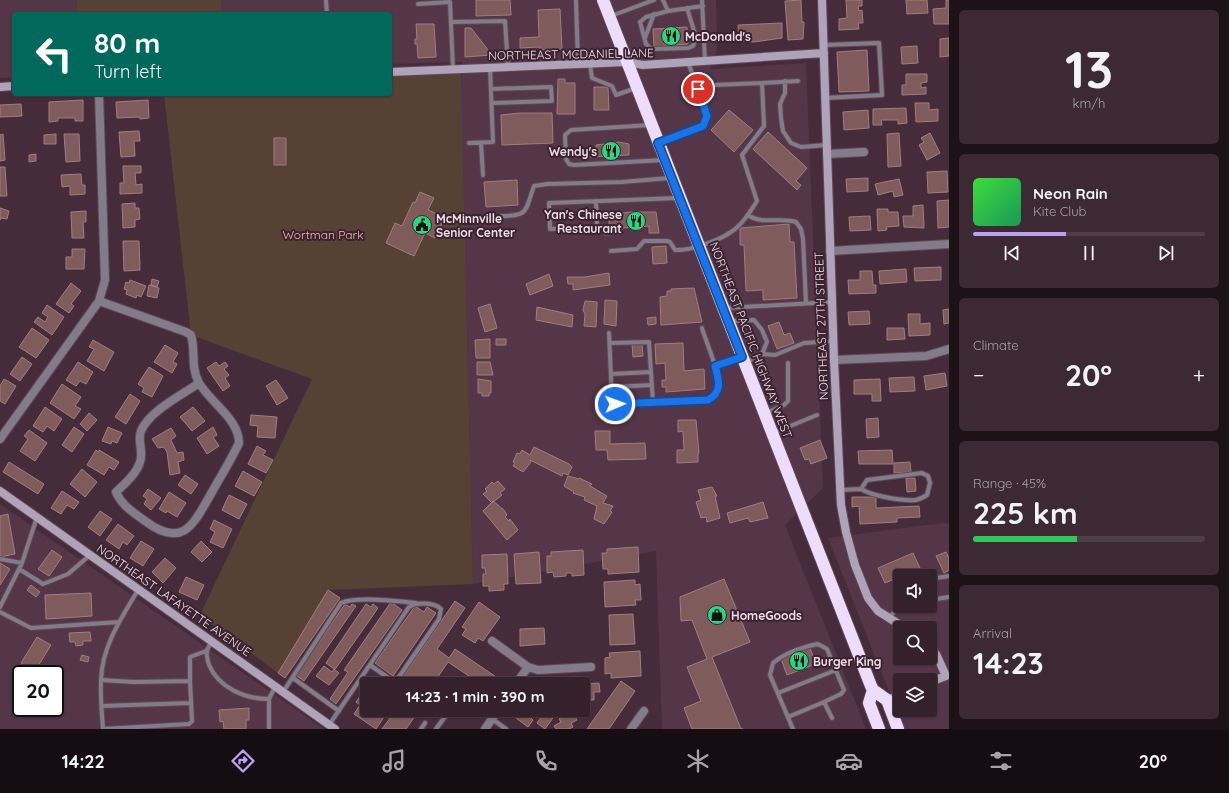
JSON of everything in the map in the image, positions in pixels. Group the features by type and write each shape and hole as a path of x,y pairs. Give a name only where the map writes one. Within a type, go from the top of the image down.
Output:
{"highway":[{"name":"NORTHEAST PACIFIC HIGHWAY WEST","path":"603,0 873,690 869,703 879,729"},
{"path":"873,690 887,700 898,729"}],"street":[{"name":"NORTHEAST 27TH STREET","path":"822,0 833,341 840,490 846,532 861,583 868,598 878,611 893,621"},
{"name":"NORTHEAST MCDANIEL LANE","path":"392,72 627,62 643,65 705,61 824,49"},
{"path":"0,87 12,86"},
{"path":"0,439 99,301 105,280 99,96"},
{"path":"827,149 864,152"},
{"path":"830,251 949,244"},
{"path":"99,301 191,335 193,366 199,383 235,427 239,437 239,444 195,521 181,532 166,533 159,531 123,505 116,492 128,482 140,463 142,457 140,435 149,418 199,383"},
{"path":"834,360 926,356 949,349"},
{"name":"NORTHEAST LAFAYETTE AVENUE","path":"0,491 332,727"},
{"path":"492,641 528,667 538,670 591,667"},
{"path":"937,656 948,675 937,679"},
{"path":"521,677 528,667"},
{"path":"887,700 893,698"},
{"path":"631,729 644,711"},
{"path":"485,729 492,719"}],"lane":[{"path":"326,0 327,12"},
{"path":"576,0 578,64"},
{"path":"609,17 654,0"},
{"path":"663,0 668,11"},
{"path":"702,0 705,61"},
{"path":"418,4 450,2 454,69"},
{"path":"687,8 696,37 693,46 688,48 651,49 646,44 640,27 640,22 646,17 668,11 687,8 703,6"},
{"path":"645,39 654,14"},
{"path":"451,22 506,21 508,67"},
{"path":"824,49 879,43 882,95 825,98"},
{"path":"658,143 703,126 707,116 688,62"},
{"path":"590,64 592,78 612,86 616,95 637,87"},
{"path":"469,143 493,142 490,68"},
{"path":"785,81 785,93 780,104 783,131 791,143 801,147 827,149"},
{"path":"714,84 798,81"},
{"path":"611,251 637,249 644,241 667,241 670,242 675,250 699,246 731,232 748,215 757,201 742,155 764,126 762,83"},
{"path":"491,89 551,87 552,101 492,104"},
{"path":"652,125 571,130 565,135 566,159 570,164 574,165 665,160"},
{"path":"481,143 483,175"},
{"path":"501,216 518,216 526,210 534,186 547,184 622,182 672,178"},
{"path":"596,201 597,227 550,229 549,203 680,197"},
{"path":"748,215 758,220 788,220 796,222 801,230 803,239 806,303"},
{"path":"723,308 832,302"},
{"path":"728,321 754,320 762,330 767,342 762,354"},
{"path":"609,333 612,399 615,404 653,403 708,400 716,395 719,387 715,366 702,328"},
{"path":"715,366 744,360 762,354 775,355 804,343 833,341"},
{"path":"610,343 649,342 653,403"},
{"path":"765,414 784,405 788,401 788,363"},
{"path":"611,374 651,372"},
{"path":"612,387 652,385"},
{"path":"773,434 817,415"},
{"path":"840,490 861,489 867,493 903,500 918,500 927,495 930,483 928,476 922,473 867,480 861,489"},
{"path":"0,607 22,563 37,517"},
{"path":"19,569 43,584 68,574 90,555"},
{"path":"0,559 22,563"},
{"path":"937,578 949,576"},
{"path":"138,590 119,622 107,648 101,680 103,729 189,724 192,721 190,703 190,657 206,651 212,642"},
{"path":"937,599 949,597"},
{"path":"283,692 341,603 352,600 397,600 438,606 441,609 442,614 399,677 395,679 390,678 370,665"},
{"path":"332,727 339,711 409,607 414,604 421,603"},
{"path":"0,612 31,628 119,622"},
{"path":"889,619 894,613"},
{"path":"788,717 841,694 844,690 827,649 818,644 784,656 772,663 770,675 793,729"},
{"path":"206,651 210,666 220,681 244,695 258,699 269,699"},
{"path":"778,693 836,670"},
{"path":"293,678 339,711"},
{"path":"101,680 134,682 190,680"},
{"path":"269,729 269,699 275,687"},
{"path":"824,702 832,718"},
{"path":"102,706 190,703"},
{"path":"436,729 445,717"},
{"path":"492,719 506,729"},
{"path":"421,729 425,723"}],"shaded area":[{"path":"0,0 716,0 717,48 710,69 806,63 823,488 785,525 866,729 662,729 656,551 473,584 461,85 463,62 392,64 392,12 12,12 12,77 0,78"},
{"path":"0,504 324,729 0,729"},
{"path":"942,523 949,524 949,729 904,729 899,717 937,717 937,673 893,673 893,701 828,538"}],"green space":[{"path":"77,0 221,0 221,12 77,12"},
{"name":"Wortman Park","path":"461,69 473,584 329,590 278,673 200,615 312,379 191,335 164,96 392,96 392,72"}],"building":[{"path":"476,0 510,0 511,15 476,16"},
{"path":"801,0 802,22 804,22 803,39 788,40 785,1"},
{"path":"846,0 862,0 862,6 858,6 859,11 862,10 863,23 858,23 859,29 839,30 839,19 847,18"},
{"path":"906,0 927,0 928,13 907,14"},
{"path":"946,0 949,0 949,24 934,24 933,9 946,8"},
{"path":"560,9 562,49 540,50 540,47 520,48 520,38 539,37 538,10"},
{"path":"782,23 782,38 754,42 739,41 738,25"},
{"path":"416,24 434,24 436,57 418,58 417,44 415,44 415,39 417,39"},
{"name":"McDonald's","path":"687,27 688,44 654,47 653,29"},
{"path":"465,28 471,28 492,55 465,57"},
{"path":"949,38 949,56 940,57 940,39"},
{"path":"917,46 918,63 902,64 901,47"},
{"path":"867,50 869,91 839,92 837,52"},
{"path":"906,74 927,74 927,82 921,83 921,88 926,87 926,94 902,95 902,85 906,85"},
{"path":"558,79 565,79 565,83 575,83 575,114 557,114"},
{"path":"594,87 608,87 609,110 594,110"},
{"path":"83,100 83,121 75,121 75,118 58,118 58,121 49,122 49,102"},
{"path":"148,100 149,118 117,118 116,102"},
{"path":"915,103 929,103 929,110 938,109 938,121 916,122"},
{"path":"21,104 22,116 0,117 0,105"},
{"path":"906,108 907,123 898,124 898,120 881,120 882,125 873,125 873,109"},
{"path":"729,110 753,130 734,152 711,130"},
{"path":"868,110 869,128 844,130 843,112"},
{"path":"520,113 552,113 553,143 502,145 501,115"},
{"path":"139,131 140,141 134,141 135,156 121,157 119,132"},
{"path":"768,132 807,168 796,181 801,185 797,190 753,149"},
{"path":"899,133 901,166 888,167 887,134"},
{"path":"930,133 940,153 927,160 919,145 924,142 921,138"},
{"path":"3,134 5,160 0,161 0,135"},
{"path":"56,134 56,144 44,144 44,135"},
{"path":"64,134 79,134 80,161 66,162"},
{"path":"274,138 286,138 286,165 274,165"},
{"path":"619,142 629,144 629,155 588,157 588,149 596,148 596,145"},
{"path":"36,154 36,161 29,162 29,155"},
{"path":"123,166 141,166 141,173 135,173 136,185 142,184 142,193 120,194 120,183 124,183"},
{"path":"0,167 5,167 7,196 0,196"},
{"path":"947,171 948,192 928,193 927,172"},
{"path":"81,174 82,185 85,185 85,194 70,195 70,186 62,187 61,175"},
{"path":"868,178 868,191 847,192 846,179"},
{"path":"899,179 903,195 894,197 893,191 878,195 875,184"},
{"path":"517,180 518,205 486,207 484,182"},
{"name":"McMinnville Senior Center","path":"420,192 434,198 428,210 445,217 435,238 425,233 414,256 386,243 395,223 402,226 413,202 415,203"},
{"path":"949,200 949,227 938,228 937,201"},
{"path":"135,203 135,208 139,208 140,219 135,220 135,227 123,228 122,204"},
{"path":"923,205 924,228 904,227 903,216 913,216 913,206"},
{"path":"0,208 9,211 7,219 1,218 0,220"},
{"path":"877,209 888,209 888,212 898,212 899,226 886,227 887,230 878,231"},
{"path":"86,211 86,222 83,222 84,238 72,238 71,212"},
{"path":"630,212 656,212 659,233 649,233 649,226 622,228 622,234 604,235 604,230 609,230 609,215"},
{"path":"870,216 871,230 850,231 849,217"},
{"path":"789,224 790,242 794,242 797,298 763,300 763,290 746,291 744,245 740,245 740,228"},
{"path":"123,241 139,241 140,270 124,271"},
{"path":"666,246 667,263 653,264 652,247"},
{"path":"72,249 85,249 84,269 66,269 66,257 72,257"},
{"path":"941,267 941,280 915,281 914,268"},
{"path":"906,269 907,282 880,284 879,271"},
{"path":"860,271 872,271 873,285 876,285 876,293 849,294 848,280 860,280"},
{"path":"609,273 610,285 573,290 573,284 568,284 567,277 585,277"},
{"path":"549,274 553,286 530,295 526,284"},
{"path":"152,279 159,281 157,287 151,285"},
{"path":"130,280 146,286 141,297 137,295 136,298 126,294 127,290 124,289 126,282 129,283"},
{"path":"71,283 81,291 71,304 74,306 69,313 56,304"},
{"path":"149,285 159,288 157,298 147,296"},
{"path":"694,288 702,322 661,325 660,297 667,296 667,291 671,291 671,289"},
{"path":"605,300 617,301 616,326 604,324"},
{"path":"585,301 597,302 596,327 584,326 585,314 583,310"},
{"path":"490,304 497,328 485,332 478,308"},
{"path":"47,305 64,317 52,335 34,322 38,317 45,322 48,317 42,313"},
{"path":"537,307 573,315 572,327 536,320"},
{"path":"949,309 949,323 944,324 943,310"},
{"path":"869,311 870,324 849,325 848,312"},
{"path":"908,314 920,314 920,324 930,323 930,335 909,336"},
{"path":"656,317 656,324 648,325 647,318"},
{"path":"779,322 784,335 790,333 794,343 777,349 768,326"},
{"path":"32,328 49,340 36,358 19,347"},
{"path":"887,328 904,328 905,339 887,340"},
{"path":"490,339 490,358 476,358 475,340"},
{"path":"496,339 506,339 506,345 496,345"},
{"path":"93,340 114,352 104,371 87,361 94,349 89,347"},
{"path":"683,343 684,371 704,369 705,389 666,392 666,387 662,387 662,380 666,380 665,363 656,364 655,344"},
{"path":"632,344 642,344 643,356 633,357"},
{"path":"165,345 178,353 173,362 177,364 172,373 154,362"},
{"path":"22,357 32,364 20,381 10,374"},
{"path":"78,362 93,372 86,384 80,381 76,386 66,380"},
{"path":"216,362 219,366 225,362 228,366 224,369 229,375 225,378 230,386 223,391 207,368"},
{"path":"477,362 490,362 493,375 477,375"},
{"path":"149,367 163,376 152,397 142,392 144,388 138,384"},
{"path":"945,373 947,386 926,390 924,376"},
{"path":"914,377 915,391 890,392 889,378"},
{"path":"4,379 16,386 5,404 0,401 0,386"},
{"path":"478,379 491,381 491,393 489,393 489,396 482,396 482,393 478,393"},
{"path":"880,379 881,401 872,401 872,394 854,394 854,380"},
{"path":"276,380 288,398 277,405 266,386"},
{"path":"62,384 81,397 75,406 81,409 74,419 50,403"},
{"path":"130,394 140,401 126,424 115,417"},
{"path":"45,407 62,419 54,431 47,426 43,432 33,426"},
{"path":"193,407 205,421 192,431 180,417"},
{"path":"89,413 97,420 87,431 80,424"},
{"path":"251,415 277,417 275,438 257,437 258,426 250,425"},
{"path":"878,418 879,437 867,438 866,419"},
{"path":"678,420 696,420 699,453 698,462 677,463 677,450 684,450 683,431 678,432"},
{"path":"74,427 84,434 72,452 62,445"},
{"path":"108,427 122,433 117,443 112,441 111,444 102,441"},
{"path":"213,427 217,435 213,437 219,446 207,454 197,438"},
{"path":"171,428 176,436 171,440 177,453 183,452 184,460 178,462 180,473 170,475 167,452 164,447 158,448 152,439"},
{"path":"29,430 47,443 35,461 20,451 28,439 24,436"},
{"path":"595,431 610,431 610,444 645,443 646,459 608,460 607,450 596,450"},
{"path":"820,440 827,458 811,464 809,459 805,460 800,448"},
{"path":"257,446 266,451 263,455 273,460 266,473 248,464"},
{"path":"534,447 569,464 572,467 568,475 563,473 562,476 530,460 531,462 523,472 513,466 517,453 520,454 522,450 530,455"},
{"path":"96,450 98,452 99,450 119,462 114,470 109,467 104,475 87,465"},
{"path":"892,450 893,464 859,464 858,451"},
{"path":"9,462 44,484 38,494 3,472"},
{"path":"910,462 911,472 894,473 894,463"},
{"path":"82,469 97,482 85,497 70,484"},
{"path":"243,471 262,482 254,496 235,486"},
{"path":"185,475 198,484 191,494 178,485"},
{"path":"568,476 579,478 592,484 590,486 607,496 603,503 613,506 610,511 612,512 604,524 594,519 597,506 584,500 585,497 573,493 574,492 564,486"},
{"path":"906,478 915,478 916,491 907,492"},
{"path":"498,481 505,489 500,493 502,495 492,503 483,494 487,491 485,489 492,482 494,484"},
{"path":"712,487 717,496 715,496 720,518 707,522 706,517 701,518 696,502 701,500 698,490"},
{"path":"148,489 161,498 151,510 144,504 147,499 143,496"},
{"path":"62,491 79,502 74,509 67,505 61,514 51,508"},
{"path":"169,492 186,503 177,517 167,511 166,513 159,509"},
{"path":"229,495 247,504 239,519 222,510"},
{"path":"852,497 876,497 876,508 919,506 920,517 897,518 897,522 860,524 859,506 852,507"},
{"path":"493,501 504,510 507,515 505,517 509,521 510,519 518,530 507,540 483,511"},
{"path":"763,502 768,518 750,522 748,518 730,523 727,513"},
{"path":"100,511 112,519 100,536 88,527"},
{"path":"8,514 15,554 0,557 0,516"},
{"path":"214,520 232,529 223,548 210,542 215,532 210,529"},
{"path":"118,524 134,536 127,545 123,542 119,549 106,540"},
{"path":"141,541 154,549 143,566 130,558"},
{"path":"201,541 212,552 202,562 191,552"},
{"path":"638,547 639,572 608,574 608,569 603,569 602,553 607,553 607,549"},
{"path":"52,550 62,557 49,576 38,569"},
{"path":"583,550 584,575 572,576 572,573 566,573 566,576 554,577 553,572 547,573 547,556 551,556 551,552"},
{"path":"539,552 541,583 516,584 514,554"},
{"path":"946,552 949,558 949,570 944,573 936,556"},
{"path":"913,553 920,568 893,569 893,580 885,583 878,568"},
{"path":"507,554 508,584 504,584 504,590 489,591 489,586 483,586 483,574 486,574 485,568 482,568 482,555"},
{"path":"165,558 176,568 163,583 152,572"},
{"path":"0,563 10,569 0,585"},
{"path":"186,577 204,585 197,600 179,592"},
{"path":"724,579 750,642 712,657 741,729 692,729 684,708 701,701 687,667 707,659 692,620 681,621 680,597"},
{"path":"635,580 635,585 640,584 641,600 635,600 636,605 605,607 604,582"},
{"path":"31,585 40,592 36,597 27,590"},
{"path":"328,590 340,598 285,678 278,673"},
{"path":"91,593 92,616 46,619 45,595"},
{"path":"455,601 465,608 437,649 449,658 455,649 496,677 470,677 448,662 438,677 403,677"},
{"path":"391,602 402,610 336,704 330,699 348,672 344,670"},
{"path":"479,602 500,617 483,641 478,638 475,643 462,635 466,629 462,627"},
{"path":"345,604 350,607 352,604 356,606 304,681 297,676 297,674"},
{"path":"366,604 371,607 373,604 378,608 334,669 326,663"},
{"path":"415,606 424,612 427,607 436,613 393,676 375,663"},
{"path":"633,614 635,644 610,645 609,615"},
{"path":"544,628 545,644 520,646 520,629"},
{"path":"90,632 91,641 83,641 83,645 76,646 75,642 70,642 69,633"},
{"path":"37,637 51,645 39,665 24,665 21,663"},
{"name":"Burger King","path":"810,648 816,664 787,675 781,659"},
{"path":"640,651 641,676 611,678 611,673 605,674 605,658 610,657 609,653"},
{"path":"82,655 89,657 88,662 80,660"},
{"path":"324,666 332,672 334,669 339,673 329,685 316,676"},
{"path":"621,681 635,691 609,729 587,729"},
{"path":"599,683 600,692 594,692 594,700 590,700 590,684"},
{"path":"360,696 360,705 356,702"},
{"path":"360,705 360,717 384,717 376,729 354,714"},
{"path":"249,708 249,720 246,720 246,729 224,729 223,721 220,722 219,710"},
{"path":"391,717 414,717 406,729 382,729"},
{"path":"530,717 533,720 528,727 516,718"},
{"path":"541,717 554,717 545,729 537,723"},
{"path":"562,717 575,717 577,720 571,723 573,727 569,729 556,729 554,726 561,722 559,719"}],"place":[{"name":"McDonald's","path":"671,36"},
{"name":"Wendy's","path":"611,151"},
{"name":"Yan's Chinese Restaurant","path":"636,221"},
{"name":"McMinnville Senior Center","path":"422,225"},
{"name":"HomeGoods","path":"717,615"},
{"name":"Burger King","path":"799,661"}],"route":[{"path":"615,404 708,400 716,395 719,387 715,366 742,357 658,143 703,126 707,116 698,89"}]}
